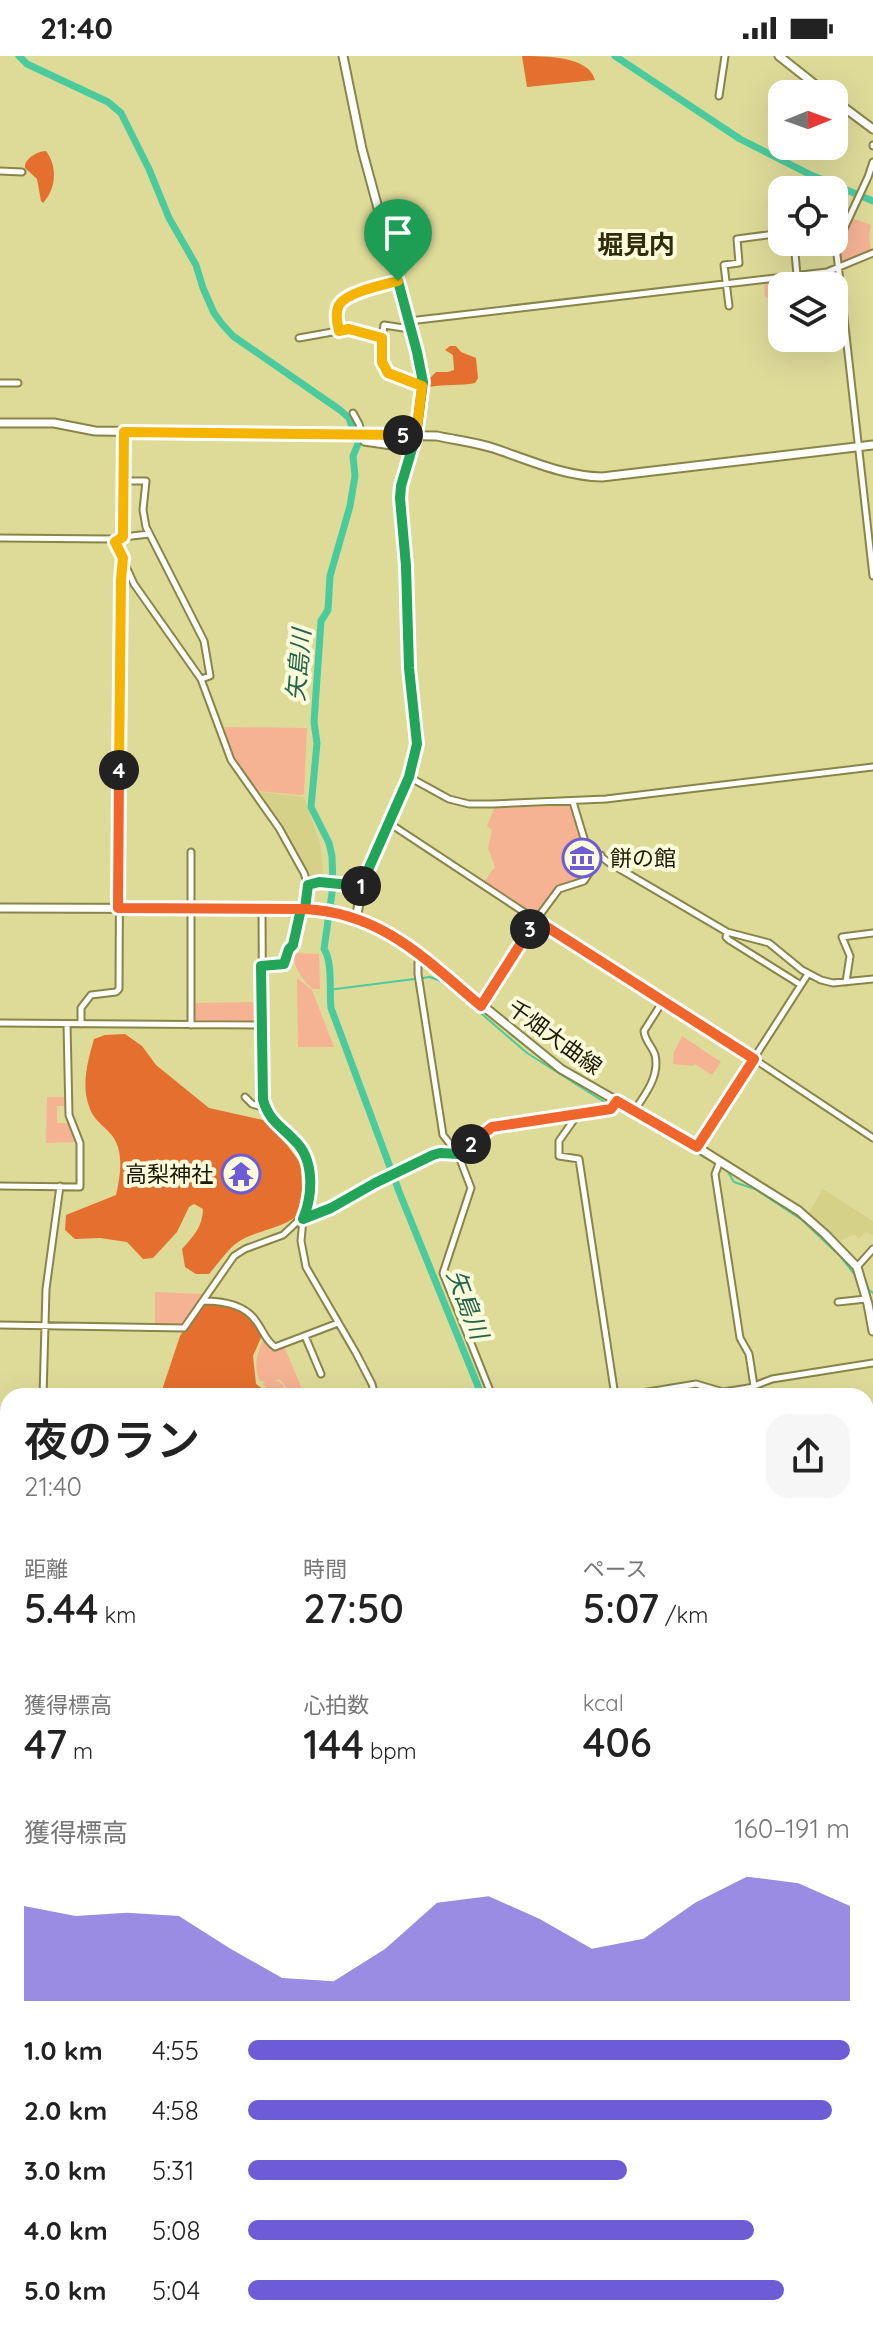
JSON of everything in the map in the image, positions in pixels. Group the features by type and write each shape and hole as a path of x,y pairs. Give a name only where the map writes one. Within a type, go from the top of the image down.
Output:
{"main road":[{"path":"343,56 362,149 421,368 422,386 416,435 400,498 409,668 417,744 409,777 362,886 356,918"},
{"path":"779,56 809,80"},
{"path":"848,110 873,129"},
{"path":"0,423 54,423 95,431 124,432 437,436 490,447 569,474 602,477 873,445"},
{"name":"千畑大曲線","path":"0,908 303,909 336,912 356,918 403,941 561,1069 697,1147 799,1211 857,1267 869,1295 873,1331"}],"street":[{"path":"719,96 725,56"},
{"path":"873,162 836,246 873,576"},
{"path":"0,171 22,172"},
{"path":"729,306 724,265 739,263 737,239 768,235"},
{"path":"827,272 873,253"},
{"path":"422,386 388,373 382,362 384,325 409,325 768,279"},
{"path":"339,331 337,314 340,304 350,296 398,281"},
{"path":"299,338 349,329 382,338"},
{"path":"0,383 18,383"},
{"path":"353,413 364,442 412,449"},
{"path":"123,537 124,432"},
{"path":"123,481 146,481 144,518 149,534 204,641 210,676 201,679"},
{"path":"115,542 123,537 149,534"},
{"path":"0,538 110,539 115,542 144,600 192,663 231,760 279,828 308,885 293,945 284,964 261,966"},
{"path":"81,1024 81,1008 91,995 119,989 123,558"},
{"path":"409,777 449,799 469,804 572,802 873,767"},
{"path":"572,802 586,845 727,932 769,943 808,974 833,983 873,979"},
{"path":"389,823 873,1138"},
{"path":"191,852 191,1025"},
{"path":"481,1006 559,889 584,881 601,855"},
{"path":"308,885 319,882 362,886"},
{"path":"262,910 263,1100 271,1120 296,1141 305,1157 311,1197 303,1219 301,1241 306,1267 373,1388"},
{"path":"727,932 729,940 801,985"},
{"path":"846,982 850,956 842,937 873,933"},
{"path":"423,957 418,962 419,977 443,1135 458,1154 471,1191 443,1273 489,1388"},
{"path":"697,1147 808,974"},
{"path":"634,1111 652,1083 655,1070 655,1056 644,1031 663,1001"},
{"path":"0,1023 261,1025"},
{"path":"0,1186 80,1187 80,1143 69,1115 67,1024"},
{"path":"245,1097 252,1104 266,1108"},
{"path":"0,1325 184,1328 234,1256 245,1249 283,1235 303,1219 331,1208 436,1154 458,1154 492,1127 611,1109 617,1101"},
{"path":"578,1114 559,1141 559,1156 579,1159 614,1388"},
{"path":"720,1161 715,1174 740,1338 749,1354 751,1387"},
{"path":"43,1388 46,1289 60,1186"},
{"path":"857,1267 873,1249"},
{"path":"838,1302 869,1295"},
{"path":"203,1301 243,1309 256,1320 275,1347 338,1323"},
{"path":"305,1336 321,1374"},
{"path":"745,1388 772,1379 873,1363"},
{"path":"672,1388 696,1384 710,1388"}],"shaded area":[{"path":"522,56 554,57 575,62 591,72 595,80 527,87"},
{"path":"46,151 54,178 51,191 43,203 37,179 25,165 34,155"},
{"path":"852,218 871,225 871,252 840,264 840,256 848,256 848,226"},
{"path":"764,281 768,281 768,299 765,297"},
{"path":"456,346 461,352 476,358 478,378 475,383 430,387 427,385 429,379 436,372 454,370 453,355 445,350"},
{"path":"224,727 307,728 304,794 258,791 232,757"},
{"path":"260,792 304,797 320,843 324,880 311,879"},
{"path":"573,805 584,845 597,855 583,878 557,887 537,916 484,882 495,867 488,848 492,830 487,826 495,807"},
{"path":"294,953 319,954 320,989 313,989 302,977"},
{"path":"297,978 312,990 334,1047 298,1047"},
{"path":"259,1002 259,1023 192,1023 192,1003"},
{"path":"125,1034 142,1046 156,1065 209,1108 263,1120 301,1164 302,1189 298,1215 241,1240 209,1274 196,1274 185,1267 182,1249 197,1231 203,1215 203,1209 194,1204 189,1207 177,1232 153,1258 143,1259 127,1242 100,1238 75,1239 65,1230 66,1215 116,1195 119,1152 113,1137 90,1110 85,1081 94,1039"},
{"path":"682,1036 721,1062 712,1075 695,1064 673,1064 674,1052"},
{"path":"47,1097 64,1097 66,1106 57,1106 57,1123 69,1123 75,1142 46,1143"},
{"path":"823,1189 873,1221 873,1235 866,1232 858,1239 855,1234 840,1241 808,1214"},
{"path":"155,1292 204,1294 180,1325 155,1326"},
{"path":"203,1301 243,1309 263,1333 253,1356 256,1384 262,1388 163,1388 180,1336"},
{"path":"263,1340 273,1348 284,1346 302,1388 286,1388 279,1379 272,1381 278,1381 284,1388 266,1388 262,1384 266,1382 260,1381 257,1371"}],"waterway":[{"name":"矢島川","path":"19,56 27,64 108,102 121,113 169,218 196,265 214,313 233,336 349,418 358,444 353,456 355,476 350,506 330,576 328,610 321,621 314,722 317,743 311,807 332,856 333,886 324,949 330,969 331,1008 400,1194 479,1388"},
{"path":"615,56 740,139 811,175 873,201"},
{"path":"328,990 430,977 446,983 527,1053 609,1105"},
{"path":"617,1109 715,1163"},
{"path":"721,1166 734,1182 755,1189 802,1220 855,1275"},
{"path":"863,1275 873,1293"}],"place":[{"name":"餅の館","path":"582,858"},
{"name":"高梨神社","path":"241,1174"}],"district":[{"name":"堀見内","path":"636,244"}],"route":[{"path":"398,281 350,296 337,308 337,323 339,331 349,329 382,338 382,362 388,373 422,386 416,435 124,432 123,537 115,542 123,558 118,908 305,909 336,912 370,923 403,941 481,1006 536,920 754,1059 697,1147 617,1101 611,1109 492,1127 458,1154 433,1155 331,1208 303,1219 311,1197 305,1157 296,1141 271,1120 263,1100 261,966 284,964 293,945 301,909 305,909 310,883 362,886 416,754 400,498 416,435 423,382 398,281"}]}
